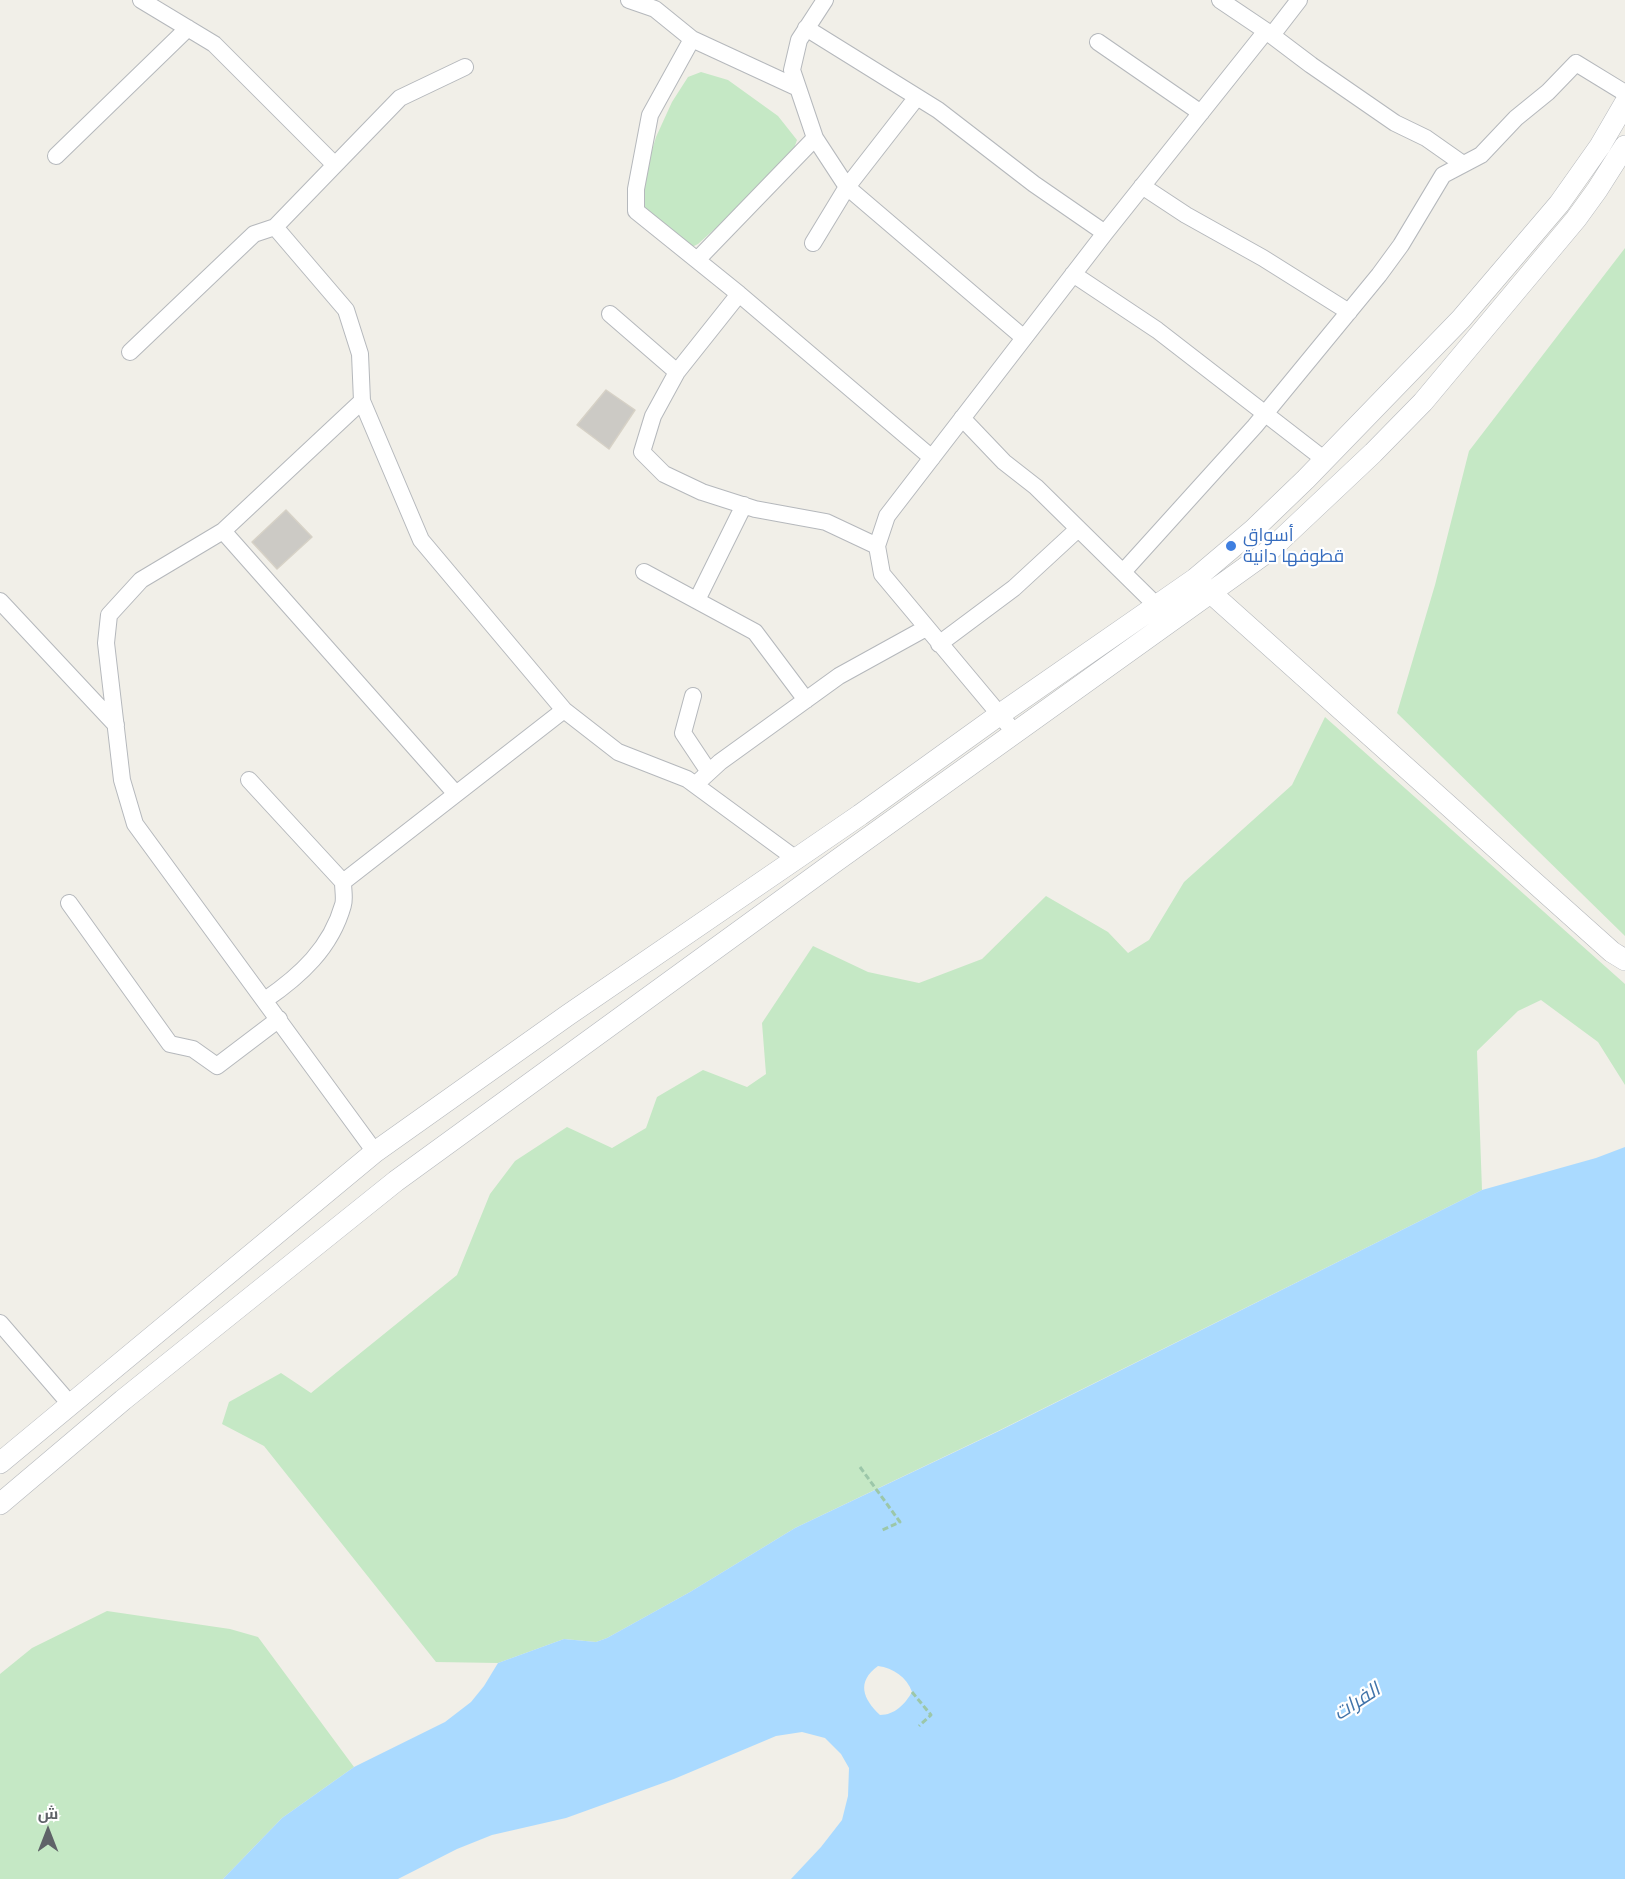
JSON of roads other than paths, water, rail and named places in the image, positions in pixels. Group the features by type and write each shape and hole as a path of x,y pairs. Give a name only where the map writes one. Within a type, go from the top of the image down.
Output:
{"street":[{"path":"141,0 214,44 335,165"},
{"path":"629,0 655,9 692,39 798,88"},
{"path":"825,0 799,40 792,70 815,138 847,187 1024,338"},
{"path":"1220,0 1395,123 1426,138 1463,164"},
{"path":"1015,733 882,574 877,546 887,516 1201,112 1299,0"},
{"path":"57,156 188,28"},
{"path":"806,28 938,110 1034,184 1105,233"},
{"path":"692,39 650,115 636,189 636,211 740,294 932,458"},
{"path":"1098,42 1201,112"},
{"path":"1123,572 1265,414 1349,312 1401,245 1443,175 1481,155 1516,118 1548,92 1576,63 1625,93"},
{"path":"130,352 254,234 275,227 400,99 465,68"},
{"path":"813,243 847,187 917,97"},
{"path":"0,1504 123,1400 396,1181 1015,733 1203,586 1252,530 1325,460 1461,319 1559,204 1600,146 1625,103"},
{"path":"697,260 815,138"},
{"path":"0,1463 375,1152 558,1022 796,859 1157,606 1203,586 1270,550 1373,453 1423,402 1576,219 1625,146"},
{"path":"1142,186 1186,215 1263,258 1349,312"},
{"path":"275,227 346,310 360,354 362,401 421,540 564,710 618,752 687,779 796,859"},
{"path":"1073,274 1157,330 1325,460"},
{"path":"740,294 677,372 653,416 642,452 664,474 702,492 744,505 826,522 877,546"},
{"path":"610,314 677,372"},
{"path":"362,401 223,531 141,580 109,615 106,643 122,780 135,824 375,1152"},
{"path":"962,418 1004,462 1036,487 1157,606"},
{"path":"697,600 744,505"},
{"path":"939,644 1014,588 1078,529"},
{"path":"223,531 456,794"},
{"path":"644,572 755,632 806,700"},
{"path":"1203,586 1603,944 1625,960"},
{"path":"0,601 116,725"},
{"path":"695,785 720,762 839,676 926,628"},
{"path":"693,696 683,734 709,772"},
{"path":"343,882 564,710"},
{"path":"249,780 343,882 344,903 328,941 297,977 265,1000"},
{"path":"69,903 170,1044 193,1049 217,1066 279,1019"},
{"path":"0,1323 63,1409 76,1439"},
{"path":"103,1377 123,1400"}],"water":[{"name":"الفرات","path":"1625,1147 1625,1879 791,1879 842,1820 848,1796 849,1768 841,1754 825,1738 802,1732 776,1736 674,1779 566,1818 492,1835 457,1849 398,1879 223,1879 282,1818 354,1767 445,1722 471,1702 498,1663 564,1639 596,1642 607,1638 690,1592 795,1528 999,1431 1482,1190 1596,1158","holes":["878,1666 903,1678 912,1692 899,1708 880,1715 869,1703 864,1684 871,1672"]}],"place":[{"name":"أسواق قطوفها دانية","path":"1231,546"}]}
